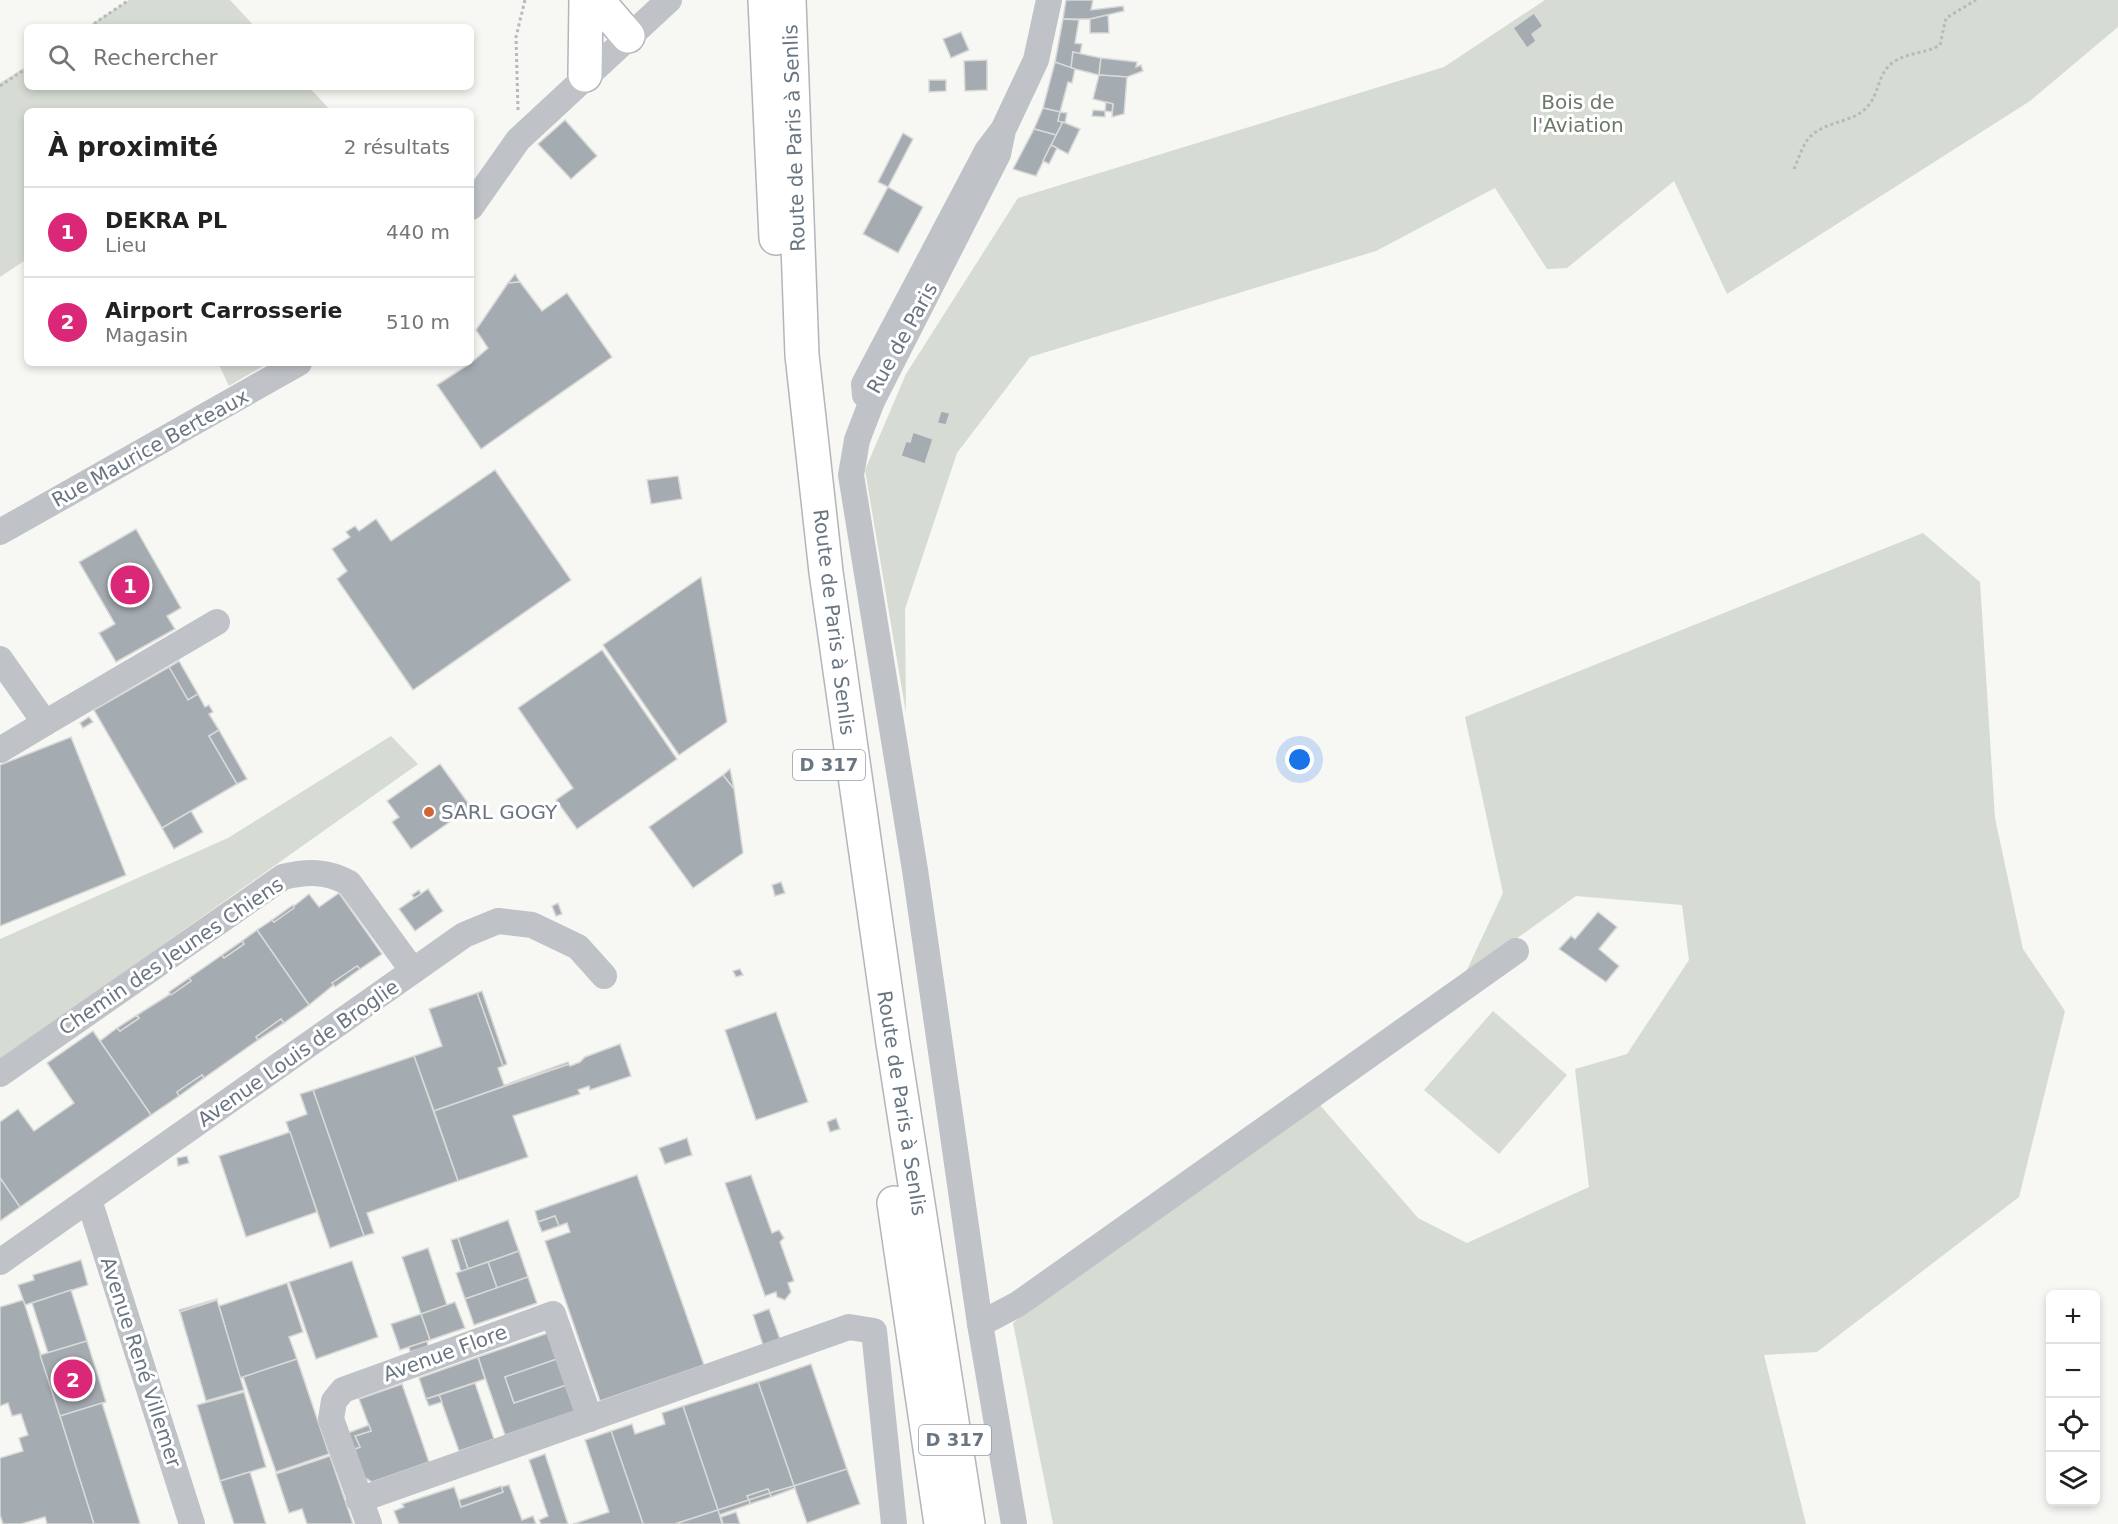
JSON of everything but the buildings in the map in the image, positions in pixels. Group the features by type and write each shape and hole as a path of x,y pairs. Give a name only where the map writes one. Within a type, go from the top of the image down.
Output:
{"main road":[{"path":"585,75 586,0"},
{"path":"597,0 628,36"},
{"name":"Route de Paris à Senlis","path":"765,0 783,344 804,570 828,755 941,1524"},
{"name":"Route de Paris à Senlis","path":"789,0 802,355 825,560 894,1054 968,1524"}],"street":[{"path":"474,203 518,140 585,75 669,0"},
{"name":"Rue de Paris","path":"980,1324 915,870 851,475 857,440 872,401 865,395 864,384 987,150 1003,130 1036,60 1049,0"},
{"name":"Rue Maurice Berteaux","path":"0,532 294,366"},
{"path":"0,750 217,622"},
{"path":"0,659 45,723"},
{"name":"Chemin des Jeunes Chiens","path":"0,1074 283,877 306,871 335,876 349,883 413,971"},
{"name":"Avenue Louis de Broglie","path":"0,1262 464,935 498,921 532,925 578,947 604,976"},
{"path":"1014,1524 980,1324 1018,1304 1516,951"},
{"name":"Avenue René Villemer","path":"89,1200 192,1524"},
{"name":"Avenue Flore","path":"369,1524 331,1419 334,1401 343,1390 553,1314 590,1419"},
{"path":"359,1500 849,1328 874,1331 894,1524"}],"path":[{"path":"93,24 129,0"},
{"path":"518,115 516,37 525,0"},
{"path":"1794,169 1808,140 1826,125 1860,114 1877,95 1881,75 1892,63 1904,56 1940,45 1946,18 1976,0"},
{"path":"0,86 24,70"}],"green space":[{"path":"129,0 230,0 252,24 92,24"},
{"name":"Bois de l'Aviation","path":"1545,0 2118,0 2118,27 2030,101 1727,294 1674,181 1567,268 1547,269 1495,188 1376,251 1030,357 957,453 905,609 906,713 865,470 906,374 1018,198 1444,67"},
{"path":"24,68 24,90 312,90 328,108 24,108 24,261 0,277 0,83"},
{"path":"219,366 263,366 229,386"},
{"path":"1923,533 1980,582 1995,818 2023,949 2065,1011 2019,1197 1817,1352 1764,1355 1806,1524 1053,1524 1013,1323 1306,1089 1418,1218 1467,1243 1589,1187 1575,1069 1627,1054 1689,960 1682,905 1576,896 1464,976 1503,893 1465,717"},
{"path":"391,736 418,764 0,1060 0,939 228,838"},
{"path":"1493,1011 1567,1075 1499,1154 1424,1090"}],"place":[{"name":"DEKRA PL","path":"130,585"},
{"name":"SARL GOGY","path":"429,812"},
{"name":"Airport Carrosserie","path":"73,1379"}]}
